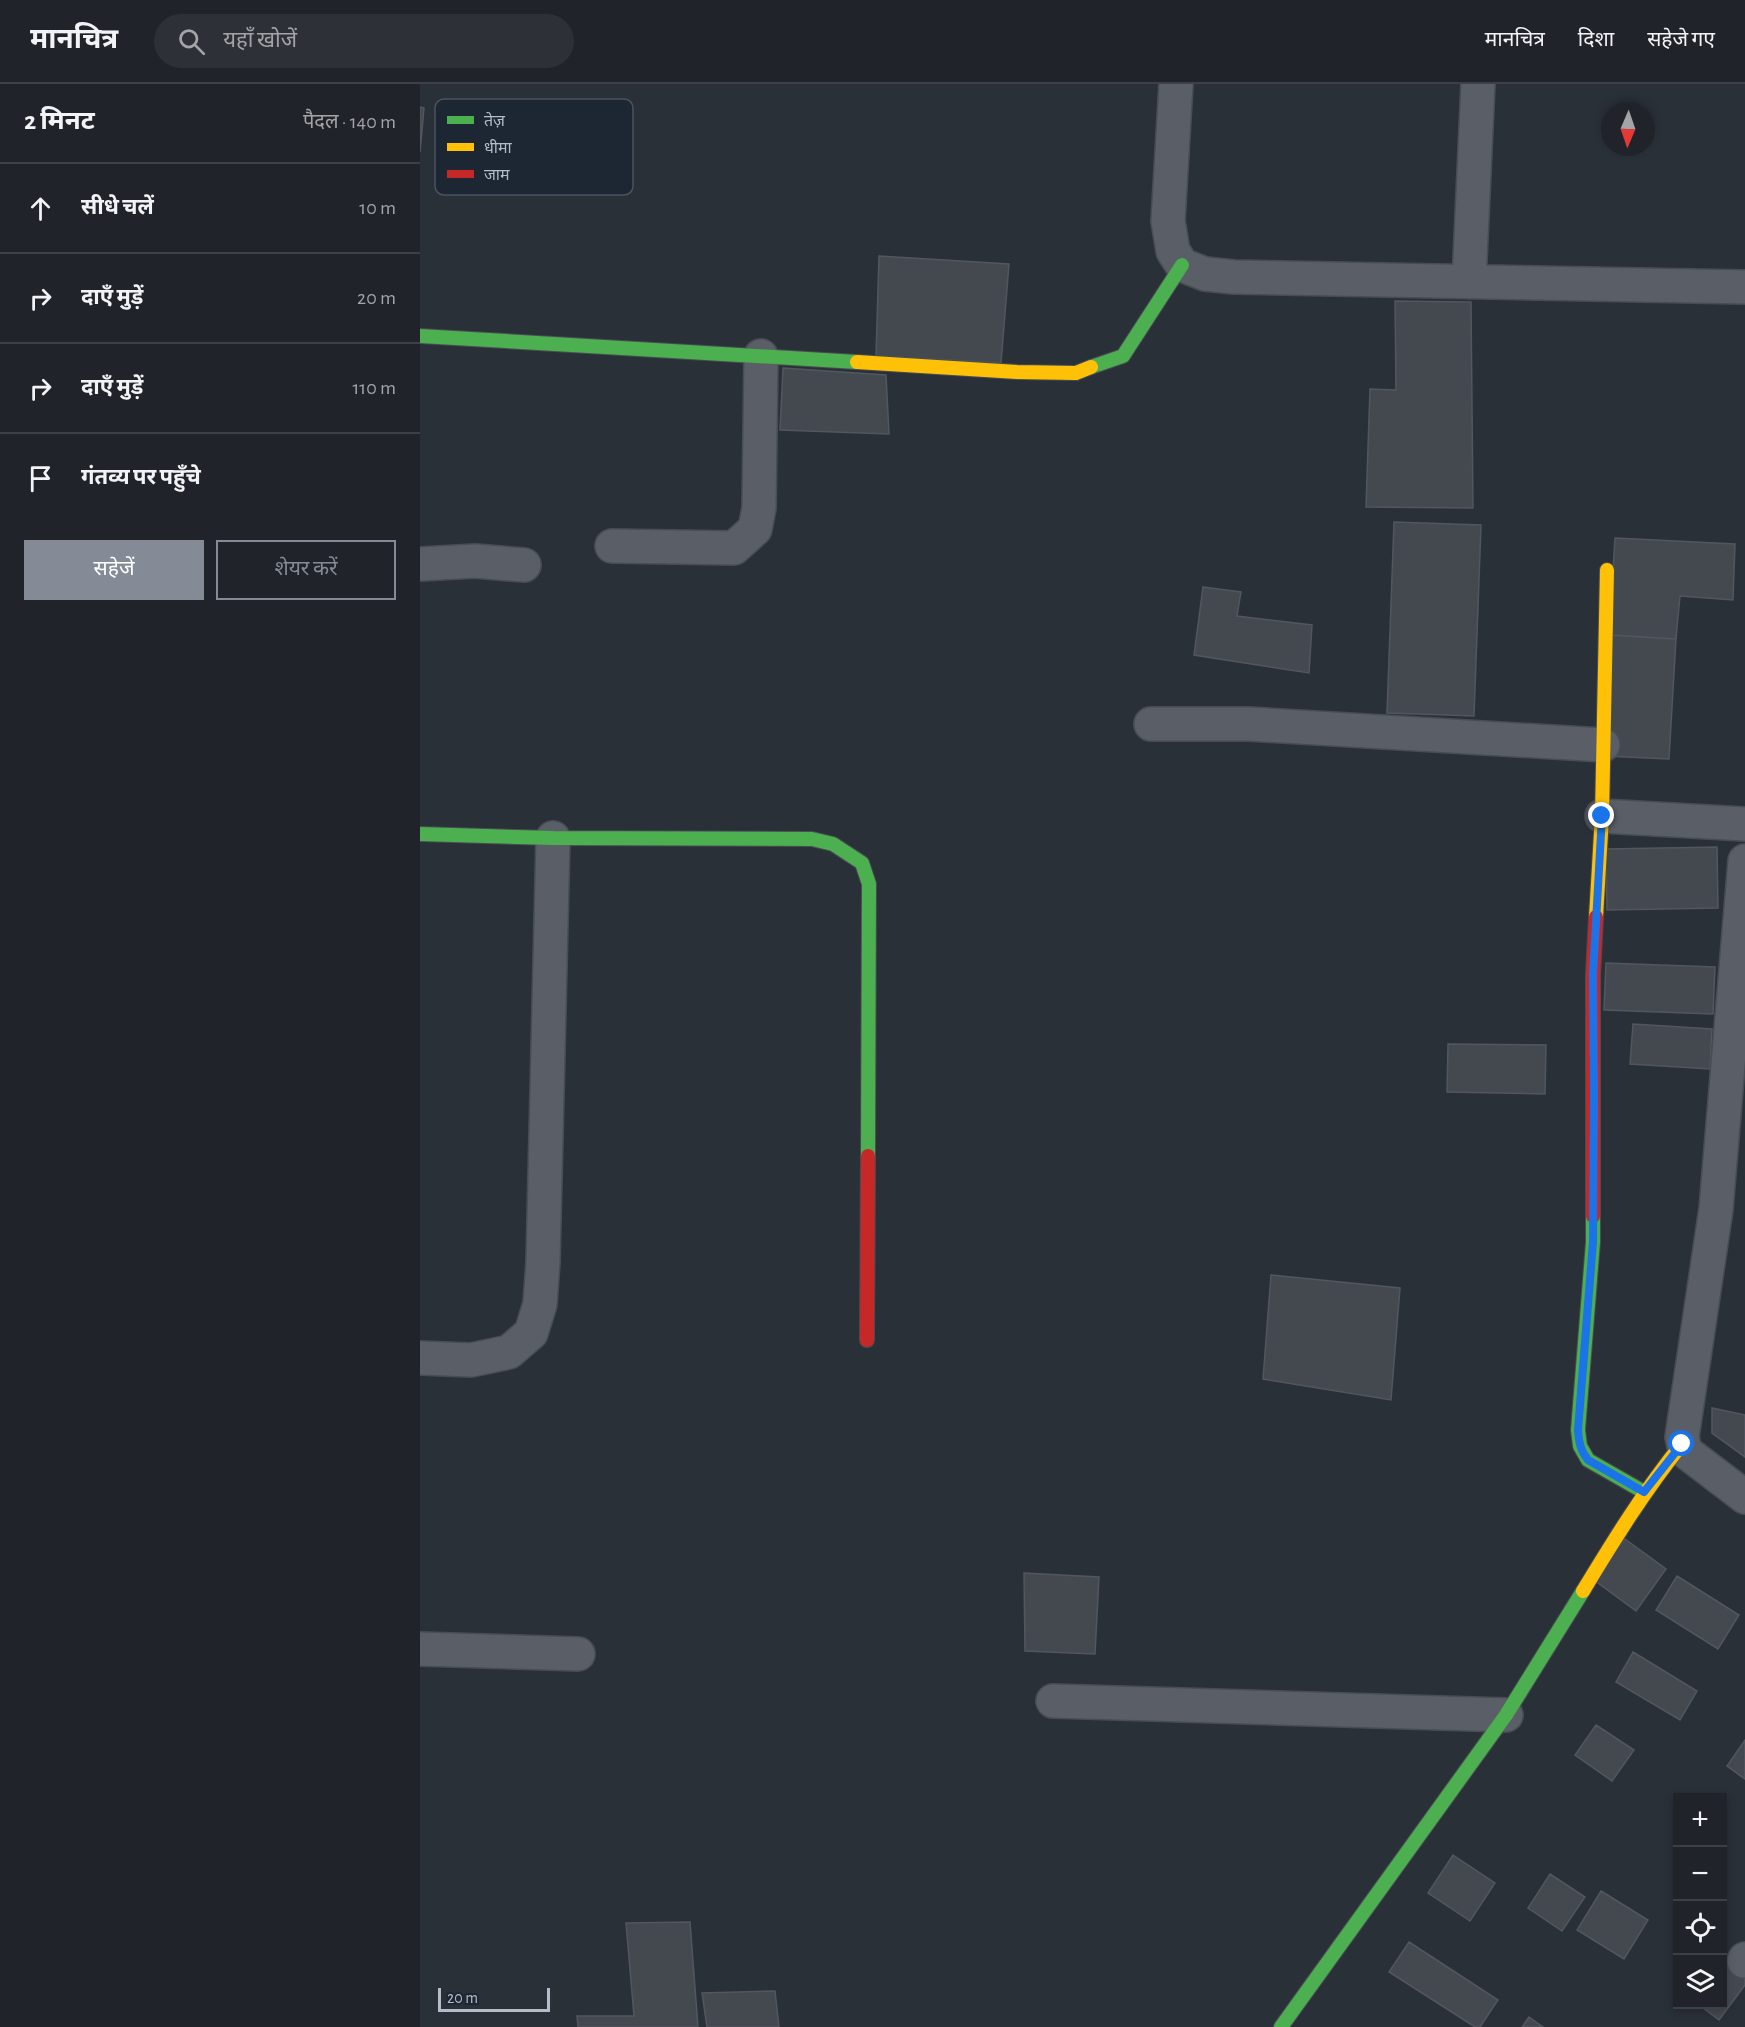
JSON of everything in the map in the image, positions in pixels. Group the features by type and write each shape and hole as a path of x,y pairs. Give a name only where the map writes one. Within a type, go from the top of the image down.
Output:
{"street":[{"path":"1176,84 1168,221 1173,251 1182,266 1205,274 1234,277 1745,286"},
{"path":"1469,282 1478,84"},
{"path":"420,336 1017,372 1076,373 1123,356 1182,266"},
{"path":"612,546 734,548 755,529 759,508 761,356"},
{"path":"420,564 475,561 524,565"},
{"path":"1607,570 1602,816 1593,975 1593,1242 1578,1430 1579,1443 1588,1460 1644,1492"},
{"path":"1151,723 1249,724 1603,745"},
{"path":"1602,816 1745,824"},
{"path":"420,834 553,838 812,839 833,844 862,863 869,884 867,1340"},
{"path":"420,1358 471,1360 509,1352 531,1333 540,1304 543,1262 553,838"},
{"path":"1745,861 1731,1210 1682,1437 1682,1444 1690,1455 1745,1497"},
{"path":"1281,2027 1506,1715 1644,1492 1682,1444"},
{"path":"420,1649 578,1654"},
{"path":"1053,1701 1506,1715"}],"building":[{"path":"420,107 424,108 420,152"},
{"path":"879,256 1009,264 1001,363 876,356"},
{"path":"1395,301 1471,302 1473,508 1366,507 1370,389 1396,390"},
{"path":"783,368 886,375 889,434 780,430"},
{"path":"1394,522 1481,525 1474,716 1387,713"},
{"path":"1615,538 1735,544 1733,600 1680,596 1676,639 1609,635"},
{"path":"1203,587 1241,592 1237,616 1312,625 1309,673 1194,655"},
{"path":"1609,635 1676,639 1669,759 1604,756"},
{"path":"1717,847 1718,908 1607,910 1606,849"},
{"path":"1606,963 1715,967 1713,1014 1604,1010"},
{"path":"1633,1024 1712,1029 1710,1069 1630,1064"},
{"path":"1448,1044 1546,1045 1545,1094 1447,1092"},
{"path":"1271,1275 1400,1288 1391,1400 1263,1379"},
{"path":"1712,1408 1745,1415 1745,1457 1712,1433"},
{"path":"1625,1539 1666,1569 1636,1611 1594,1580"},
{"path":"1024,1573 1099,1577 1095,1654 1025,1651"},
{"path":"1677,1576 1739,1615 1718,1649 1656,1610"},
{"path":"1633,1652 1697,1691 1680,1720 1616,1682"},
{"path":"1596,1725 1634,1750 1612,1781 1575,1755"},
{"path":"1745,1740 1745,1779 1727,1766"},
{"path":"1453,1855 1495,1883 1470,1921 1428,1893"},
{"path":"1550,1874 1585,1897 1562,1931 1528,1908"},
{"path":"1601,1891 1648,1920 1624,1959 1577,1930"},
{"path":"690,1922 698,2027 578,2027 577,2016 634,2016 626,1923"},
{"path":"1409,1942 1498,2000 1480,2027 1475,2027 1389,1972"},
{"path":"1727,1958 1745,1971 1745,1985 1719,2020 1705,2009 1727,2009"},
{"path":"775,1991 779,2027 707,2027 702,1993"},
{"path":"1529,2017 1543,2027 1522,2027"}],"traffic: fast":[{"path":"1091,367 1123,356 1182,265"},
{"path":"420,336 857,362"},
{"path":"420,834 553,838 812,839 833,844 862,863 869,884 868,1156"},
{"path":"1593,1216 1593,1242 1578,1430 1580,1446 1588,1460 1644,1492"},
{"path":"1281,2027 1506,1715 1583,1591"}],"traffic: slow":[{"path":"857,362 1017,372 1076,373 1091,367"},
{"path":"1596,917 1602,816 1607,570"},
{"path":"1583,1591 1642,1498 1682,1444"}],"traffic: jam":[{"path":"1593,1216 1593,975 1596,917"},
{"path":"867,1340 868,1156"}],"route":[{"path":"1602,816 1593,975 1593,1242 1578,1430 1579,1443 1588,1460 1644,1492 1682,1444"}]}
